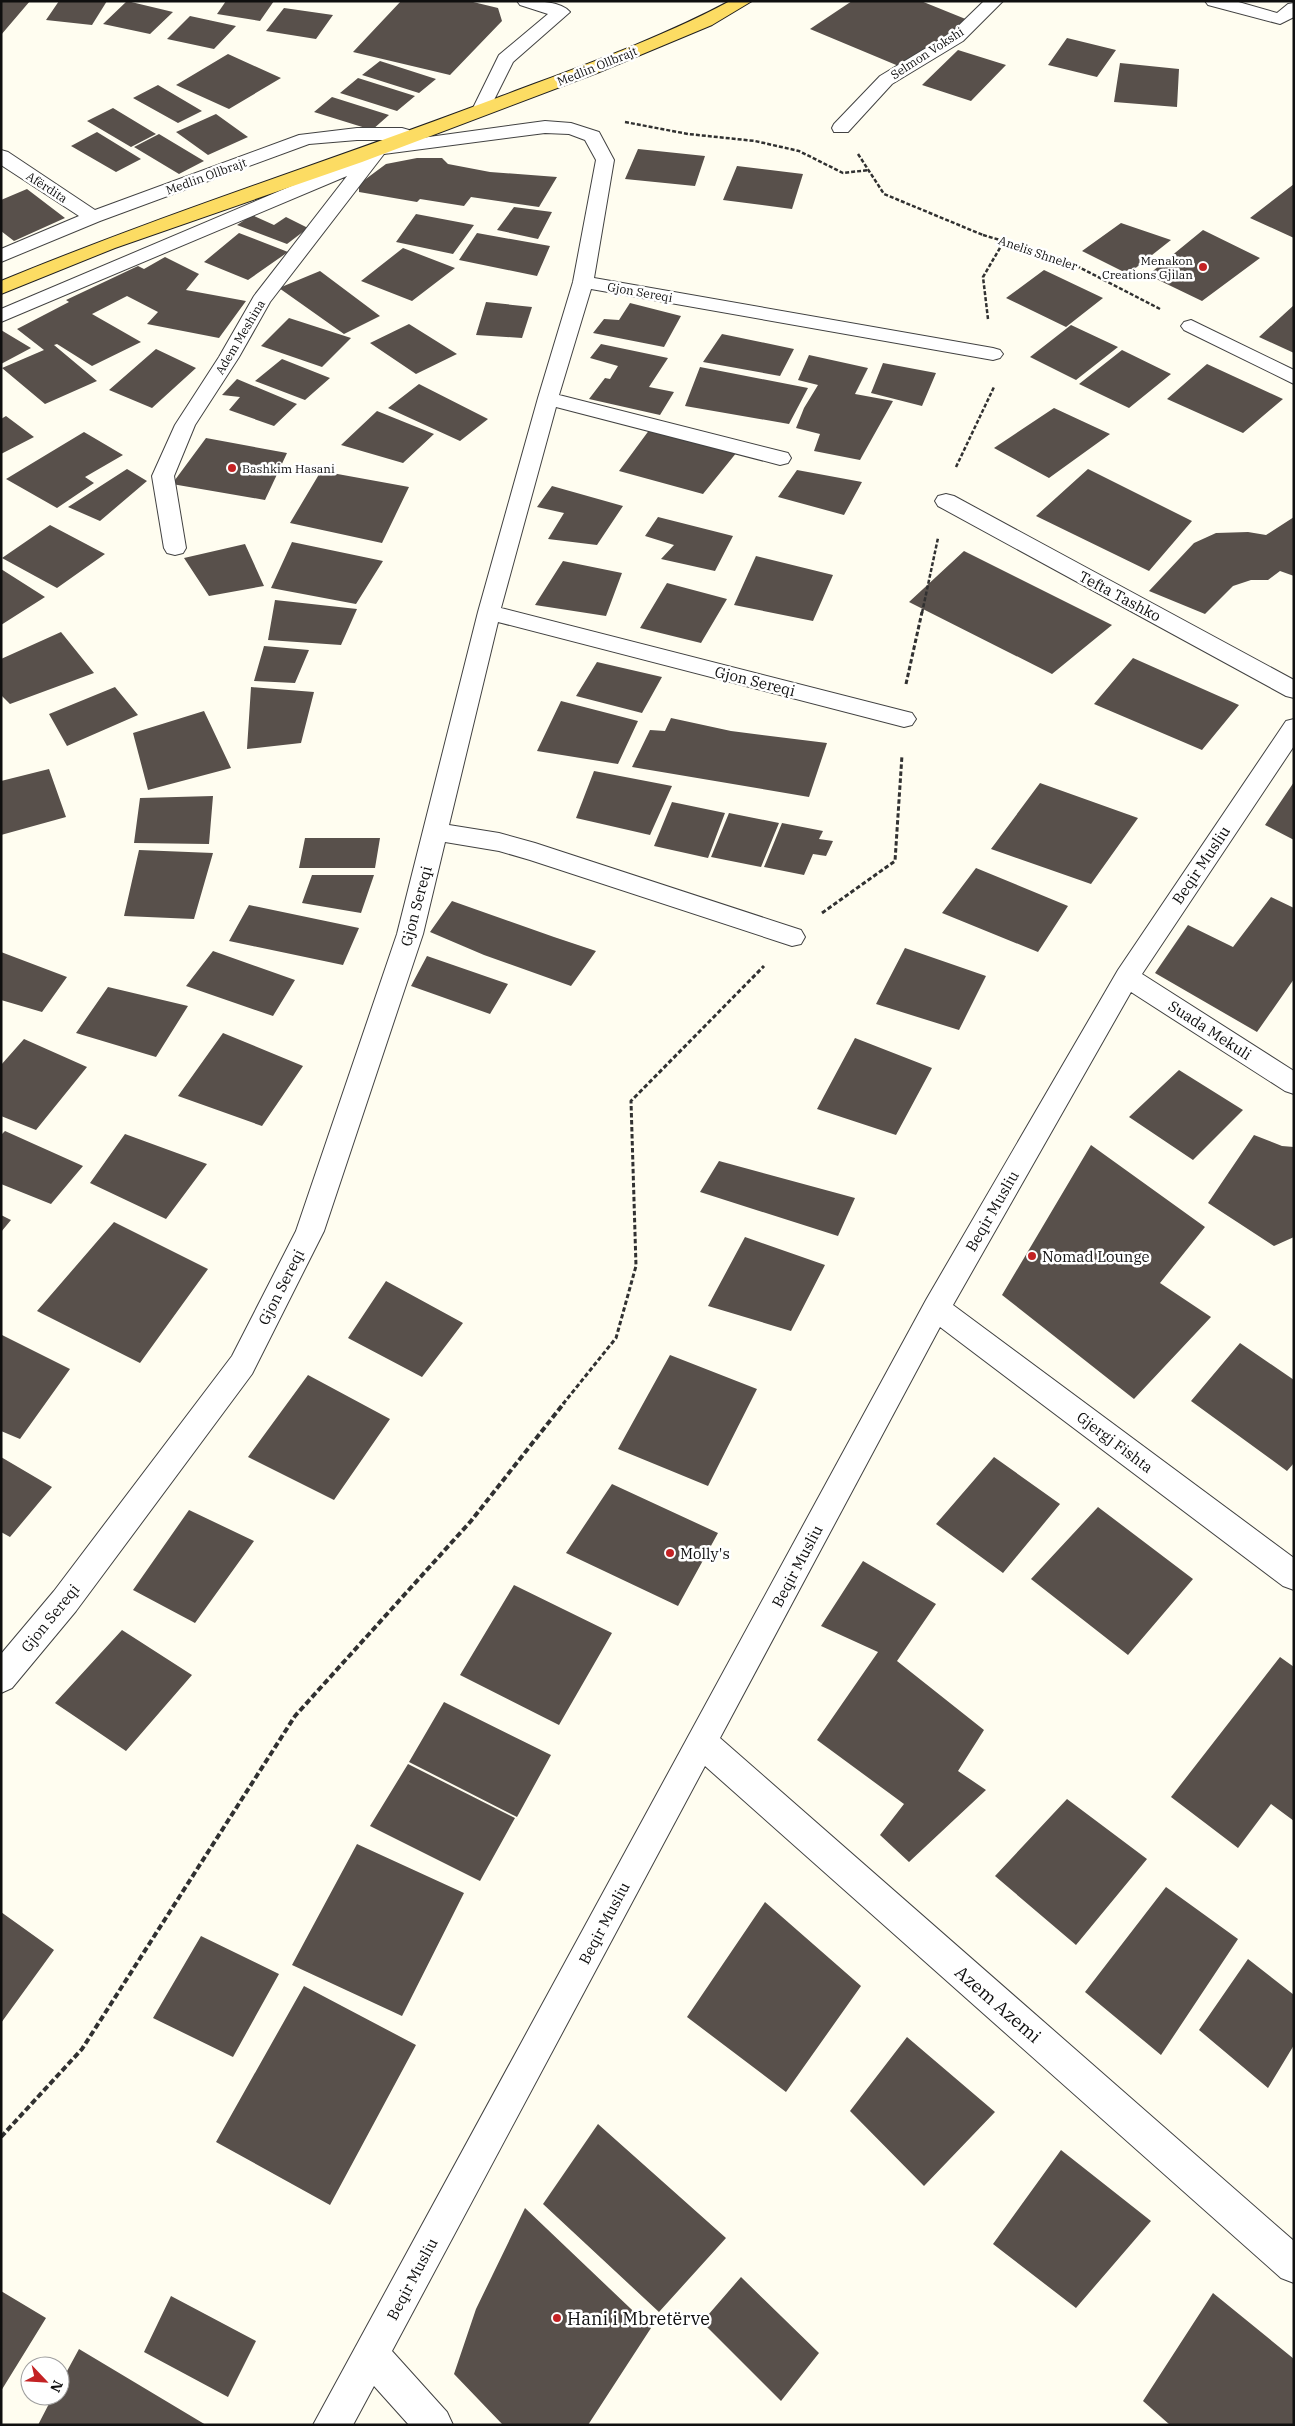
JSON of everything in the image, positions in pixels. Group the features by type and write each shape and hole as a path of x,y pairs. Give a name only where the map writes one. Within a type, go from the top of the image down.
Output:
{"main road":[{"name":"Medlin Ollbrajt","path":"1,288 108,244 355,158 591,69 706,21 744,1"}],"street":[{"path":"526,1 567,7"},
{"name":"Selmon Vokshi","path":"841,128 886,80 957,37 994,1"},
{"path":"1214,1 1280,19 1294,8"},
{"path":"481,110 505,59 567,7"},
{"path":"378,149 545,127 571,129 592,136"},
{"name":"Medlin Ollbrajt","path":"1,256 93,217 306,140 357,134 419,134"},
{"name":"Gjon Sereqi","path":"1,1678 65,1601 242,1365 310,1232 410,934 489,612 548,398 583,282 605,160 592,136"},
{"name":"Adem Meshina","path":"175,548 163,476 184,426 229,357 261,300 378,149"},
{"name":"Afërdita","path":"1,156 93,217"},
{"name":"Medlin Ollbrajt","path":"1,316 341,172 355,158"},
{"name":"Gjon Sereqi","path":"583,282 993,354"},
{"path":"1191,326 1294,378"},
{"path":"548,398 780,458"},
{"name":"Tefta Tashko","path":"946,501 1294,690"},
{"name":"Gjon Sereqi","path":"489,612 904,719"},
{"name":"Beqir Musliu","path":"332,2425 936,1308 1127,977 1294,727"},
{"path":"435,831 500,842 536,852 792,937"},
{"name":"Suada Mekuli","path":"1127,977 1294,1084"},
{"name":"Gjergj Fishta","path":"936,1308 1294,1576"},
{"name":"Azem Azemi","path":"702,1742 1294,2264"},
{"path":"371,2355 434,2425"}],"path":[{"name":"Anelis Shneler","path":"592,136 593,116 688,134 755,141 799,151 842,173 869,170 884,194 983,235 1067,261 1191,326"},
{"path":"1,2137 82,2049 295,1716 472,1522 616,1338 636,1266 631,1101 792,937 895,861 907,672 953,472 996,381 983,277 1004,241"}],"building":[{"path":"1,1 30,1 1,35"},
{"path":"59,1 107,1 92,25 46,20"},
{"path":"127,1 173,12 150,34 103,24"},
{"path":"226,1 274,1 260,21 217,14"},
{"path":"401,1 469,1 498,8 502,21 450,75 353,52"},
{"path":"852,1 921,1 968,20 901,67 810,29"},
{"path":"284,8 333,15 316,39 266,31"},
{"path":"190,16 236,26 214,49 167,39"},
{"path":"1067,38 1116,50 1097,77 1048,65"},
{"path":"958,50 1006,65 971,101 922,85"},
{"path":"228,54 281,78 229,109 176,85"},
{"path":"380,61 436,79 419,93 362,75"},
{"path":"1120,63 1179,69 1177,107 1114,102"},
{"path":"358,78 415,96 397,111 340,93"},
{"path":"158,85 202,111 178,123 133,98"},
{"path":"332,97 389,115 372,130 314,112"},
{"path":"113,108 156,134 131,147 87,121"},
{"path":"216,114 248,137 208,155 176,132"},
{"path":"97,132 141,159 116,172 71,146"},
{"path":"159,134 204,161 179,174 134,147"},
{"path":"638,149 705,156 695,186 625,179"},
{"path":"417,158 442,158 448,164 490,172 557,177 539,207 471,197 464,206 420,199 417,202 359,192 359,184 386,164"},
{"path":"737,166 803,174 792,209 723,200"},
{"path":"1294,184 1294,238 1250,218"},
{"path":"27,189 65,218 14,241 1,231 1,200"},
{"path":"514,207 552,212 538,239 497,230"},
{"path":"416,214 474,225 453,254 396,242"},
{"path":"252,215 274,225 286,217 308,228 287,244 237,225"},
{"path":"1121,223 1171,240 1128,274 1082,251"},
{"name":"Menakon Creations Gjilan","path":"1203,230 1260,258 1202,301 1148,275"},
{"path":"239,233 288,252 248,280 204,262"},
{"path":"477,233 550,246 537,276 459,260"},
{"path":"403,248 455,268 412,301 361,281"},
{"path":"165,257 199,274 186,290 246,301 219,338 147,324 158,312 127,296 92,314 141,342 92,366 57,344 54,345 97,381 45,404 2,368 44,350 17,329 69,302 66,300 138,266 144,269"},
{"path":"1044,270 1103,298 1066,327 1006,298"},
{"path":"320,271 380,316 344,334 279,288"},
{"path":"486,302 532,307 522,338 476,335"},
{"path":"630,303 681,316 664,347 593,333 604,319 619,320"},
{"path":"1294,305 1294,353 1259,337"},
{"path":"289,318 351,338 322,367 261,346"},
{"path":"409,324 457,354 416,374 370,343"},
{"path":"1071,325 1118,347 1076,380 1030,357"},
{"path":"1,330 31,348 1,364"},
{"path":"722,334 794,349 780,376 703,362"},
{"path":"601,344 668,358 649,387 674,392 660,415 589,399 605,378 610,379 618,366 590,358"},
{"path":"156,349 196,368 152,408 109,390"},
{"path":"1122,350 1171,374 1129,408 1079,384"},
{"path":"809,355 868,368 855,394 893,401 860,460 814,451 820,434 796,428 804,408 818,385 798,380"},
{"path":"282,359 330,378 305,400 255,381"},
{"path":"883,363 936,373 922,406 871,393"},
{"path":"1207,364 1283,399 1243,433 1167,399"},
{"path":"700,367 808,388 789,424 685,406"},
{"path":"237,379 297,404 274,426 229,410 240,397 222,395"},
{"path":"419,384 488,419 460,441 388,408"},
{"path":"1054,408 1110,434 1049,478 994,448"},
{"path":"377,411 434,434 403,463 341,445"},
{"path":"6,416 34,437 1,454 1,419"},
{"path":"650,429 737,452 703,494 619,471"},
{"path":"84,432 123,455 85,477 94,483 57,508 6,479"},
{"name":"Bashkim Hasani","path":"206,438 287,453 265,500 172,484"},
{"path":"127,469 147,481 100,521 68,507"},
{"path":"1088,469 1192,521 1149,571 1036,516"},
{"path":"797,470 862,482 844,515 778,497"},
{"path":"321,471 409,487 382,543 290,523"},
{"path":"552,486 623,506 597,545 548,539 564,513 537,507"},
{"path":"658,517 733,536 715,571 661,559 674,545 645,536"},
{"path":"1294,517 1294,576 1280,571 1268,580 1251,580 1233,586 1205,614 1149,591 1194,543 1216,533 1248,532 1266,535"},
{"path":"50,525 105,554 57,588 2,558"},
{"path":"292,542 383,561 356,604 271,588"},
{"path":"245,544 264,586 209,596 184,558"},
{"path":"964,551 1112,625 1052,674 909,602"},
{"path":"756,556 833,575 813,621 734,605"},
{"path":"563,561 622,573 606,616 535,605"},
{"path":"1,569 45,597 1,625"},
{"path":"667,583 727,599 701,643 640,628"},
{"path":"275,600 357,609 341,645 268,640"},
{"path":"61,632 94,673 10,704 1,695 1,659"},
{"path":"264,646 309,650 295,683 254,681"},
{"path":"1133,658 1239,705 1202,750 1094,704"},
{"path":"597,662 662,677 642,713 576,696"},
{"path":"115,687 138,715 67,746 49,714"},
{"path":"251,687 314,692 301,743 247,749"},
{"path":"561,701 638,721 618,764 537,751"},
{"path":"204,711 231,768 148,790 133,733"},
{"path":"671,718 731,731 827,743 809,797 632,767 650,730 665,731"},
{"path":"49,769 66,817 1,835 1,781"},
{"path":"594,771 672,786 650,835 576,818"},
{"path":"1294,782 1294,840 1265,825"},
{"path":"1040,783 1138,818 1091,884 991,849"},
{"path":"213,796 209,844 134,843 140,798"},
{"path":"672,802 725,813 708,858 654,846"},
{"path":"729,813 779,823 761,867 711,857"},
{"path":"782,823 823,831 819,839 833,841 826,856 813,854 804,875 764,867"},
{"path":"305,838 380,838 375,868 299,868"},
{"path":"139,850 213,853 194,919 124,916"},
{"path":"976,868 1068,906 1038,952 942,913"},
{"path":"312,875 374,875 361,913 302,903"},
{"path":"1271,897 1294,908 1294,979 1257,1032 1155,973 1188,925 1233,947"},
{"path":"452,901 596,951 571,986 484,955 430,932"},
{"path":"249,905 359,928 343,965 229,941"},
{"path":"905,948 986,976 959,1030 876,1004"},
{"path":"213,951 295,980 273,1016 186,986"},
{"path":"1,952 67,977 42,1012 1,1000"},
{"path":"427,956 508,984 490,1014 411,986"},
{"path":"108,987 188,1006 156,1057 76,1033"},
{"path":"223,1033 303,1066 262,1126 178,1096"},
{"path":"855,1038 932,1068 896,1135 817,1109"},
{"path":"24,1039 87,1067 36,1130 1,1116 1,1065"},
{"path":"1179,1070 1243,1110 1193,1160 1129,1117"},
{"path":"5,1131 83,1166 51,1204 1,1184 1,1135"},
{"path":"125,1134 207,1164 166,1219 90,1183"},
{"path":"1254,1135 1282,1146 1294,1147 1294,1237 1274,1246 1208,1203"},
{"path":"1091,1145 1205,1227 1160,1283 1211,1317 1134,1399 1002,1295"},
{"path":"719,1161 855,1198 838,1236 700,1192"},
{"path":"1,1215 11,1220 1,1232"},
{"path":"114,1222 208,1269 140,1363 37,1311"},
{"path":"745,1237 825,1265 791,1331 708,1306"},
{"path":"386,1281 463,1323 422,1377 348,1338"},
{"path":"2,1335 70,1369 20,1439 1,1431"},
{"path":"1240,1343 1294,1380 1294,1463 1287,1471 1191,1401"},
{"path":"670,1355 757,1389 708,1486 618,1449"},
{"path":"308,1375 390,1419 334,1500 248,1457"},
{"path":"1,1457 52,1487 10,1537 1,1532"},
{"path":"994,1457 1060,1504 1003,1573 936,1524"},
{"path":"612,1484 718,1533 678,1606 566,1553"},
{"path":"1098,1507 1193,1579 1128,1655 1031,1579"},
{"path":"189,1510 254,1541 195,1623 133,1590"},
{"path":"863,1561 936,1604 897,1661 984,1730 958,1771 986,1790 909,1862 880,1835 904,1804 817,1740 878,1652 821,1626"},
{"path":"514,1585 612,1633 559,1725 460,1675"},
{"path":"122,1630 192,1675 126,1751 55,1703"},
{"path":"1280,1657 1294,1667 1294,1821 1271,1804 1238,1848 1171,1797"},
{"path":"444,1702 551,1755 517,1817 409,1762"},
{"path":"408,1764 515,1818 480,1881 370,1826"},
{"path":"1067,1799 1147,1859 1076,1945 995,1876"},
{"path":"357,1844 464,1893 402,2016 292,1965"},
{"path":"1166,1887 1238,1939 1161,2055 1085,1992"},
{"path":"765,1902 861,1986 786,2092 687,2017"},
{"path":"1,1912 54,1950 1,2023"},
{"path":"201,1936 279,1974 233,2057 153,2018"},
{"path":"1248,1959 1294,1995 1294,2045 1268,2088 1199,2030"},
{"path":"304,1986 416,2045 330,2205 216,2142"},
{"path":"907,2037 995,2112 924,2186 850,2111"},
{"path":"598,2124 726,2238 659,2312 543,2204"},
{"path":"1061,2150 1151,2221 1076,2308 993,2244"},
{"name":"Hani i Mbretërve","path":"525,2208 651,2328 588,2425 503,2425 454,2374 476,2309"},
{"path":"741,2277 819,2353 781,2401 702,2322"},
{"path":"1,2291 46,2318 23,2356 20,2356 20,2360 1,2391"},
{"path":"1213,2293 1294,2359 1294,2425 1170,2425 1143,2401"},
{"path":"171,2296 256,2341 228,2397 144,2352"},
{"path":"79,2349 206,2425 38,2425 48,2406 70,2406 70,2366"}],"place":[{"name":"Menakon Creations Gjilan","path":"1203,267"},
{"name":"Bashkim Hasani","path":"232,468"},
{"name":"Nomad Lounge","path":"1032,1256"},
{"name":"Molly's","path":"670,1553"},
{"name":"Hani i Mbretërve","path":"557,2318"}]}
